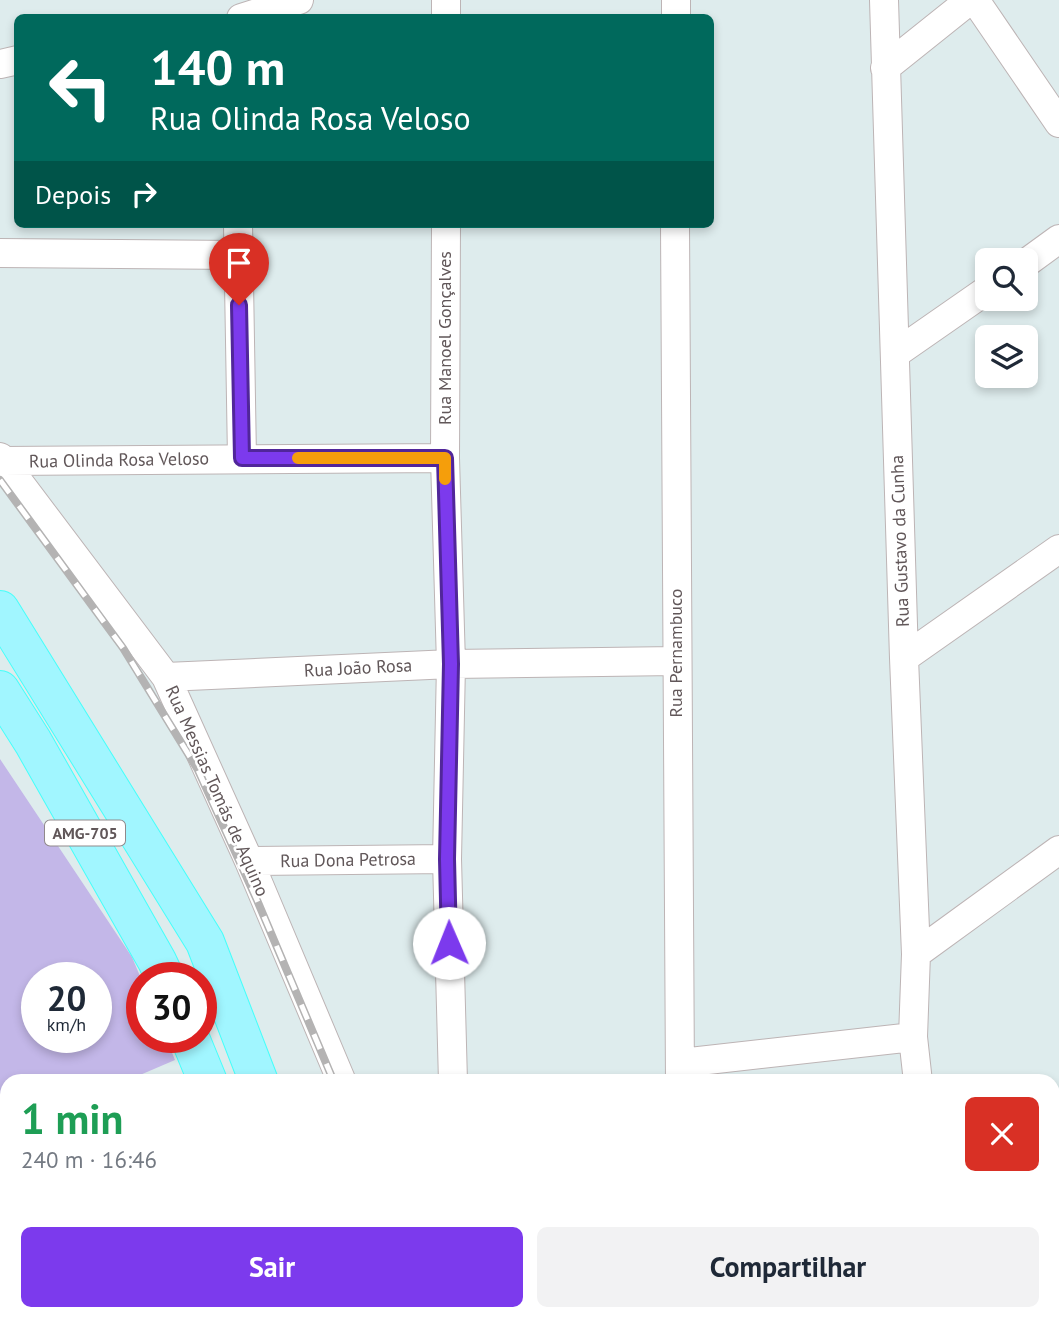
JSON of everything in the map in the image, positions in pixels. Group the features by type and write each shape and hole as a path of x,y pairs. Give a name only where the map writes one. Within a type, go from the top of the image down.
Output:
{"main road":[{"path":"0,610 205,942 256,1074"},
{"name":"AMG-705","path":"0,690 33,742 158,962"},
{"path":"196,1053 205,1074"}],"street":[{"path":"254,14 299,0"},
{"name":"Rua Gustavo da Cunha","path":"884,0 916,954 913,1037 917,1074"},
{"path":"885,68 973,0 1059,123"},
{"path":"238,228 242,458"},
{"name":"Rua Manoel Gonçalves","path":"446,228 445,458 451,664 447,859 453,1074"},
{"name":"Rua Pernambuco","path":"675,228 680,1072"},
{"path":"1038,254 1059,239"},
{"path":"0,253 238,255"},
{"path":"895,354 975,298"},
{"name":"Rua Olinda Rosa Veloso","path":"1,459 445,458"},
{"name":"Rua Messias Tomás de Aquino","path":"1,459 166,677 249,861 339,1074"},
{"path":"904,658 1059,549"},
{"name":"Rua João Rosa","path":"166,677 451,664 676,661"},
{"path":"916,954 1059,850"},
{"name":"Rua Dona Petrosa","path":"249,861 447,859"},
{"path":"680,1072 913,1037"}],"shaded area":[{"path":"0,759 132,957 134,962 126,962 126,1053 172,1053 175,1060 142,1074 0,1074"}],"railway":[{"path":"0,480 123,648 198,770 331,1074"}],"slow traffic":[{"path":"298,458 445,458 445,479"}],"route":[{"path":"239,305 242,458 445,458 451,664 447,859 449,943"}]}
